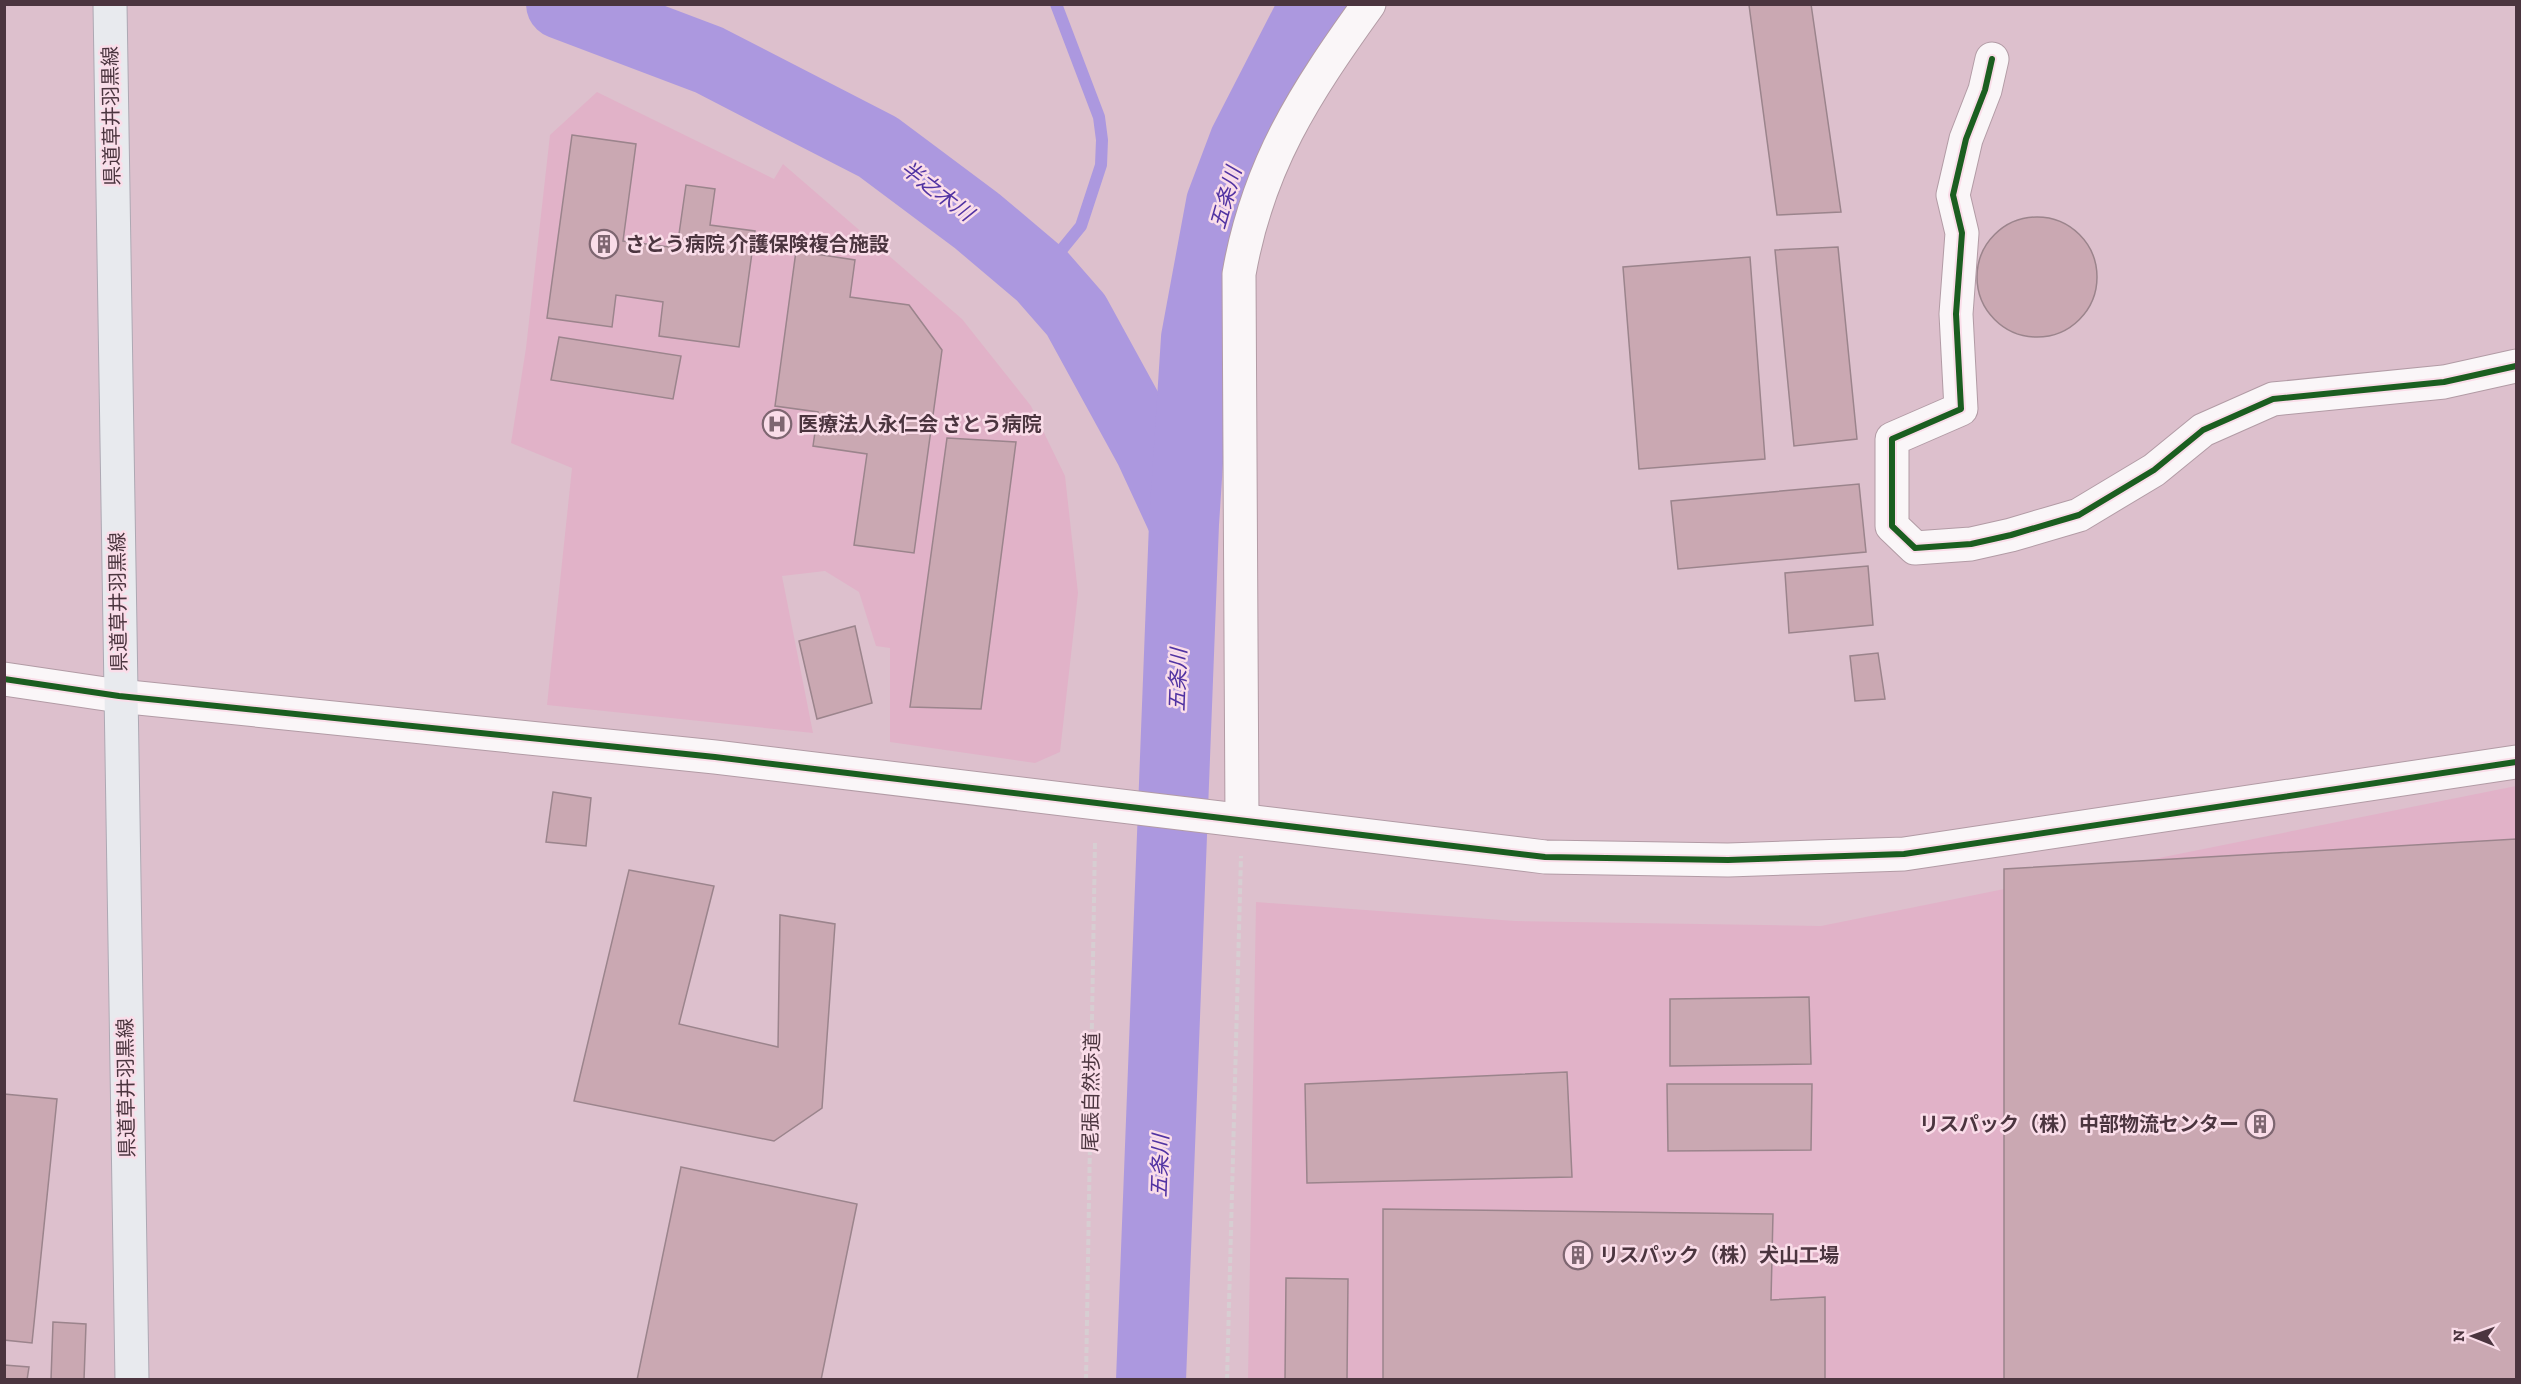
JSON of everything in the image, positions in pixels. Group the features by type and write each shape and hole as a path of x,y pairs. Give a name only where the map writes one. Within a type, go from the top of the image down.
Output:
{"main road":[{"name":"県道草井羽黒線","path":"110,16 119,696 132,1380"}],"street":[{"path":"1242,820 1239,274 1247,229 1267,170 1323,68 1369,4"},
{"path":"1992,58 1985,90 1966,139 1953,195 1962,232 1956,314 1961,409 1892,439 1892,526 1915,548 1971,544 2079,515 2154,470 2203,430 2273,399 2444,382 2517,366"},
{"path":"4,679 119,696 703,756 1545,857 1728,860 1904,854 2517,762"}],"path":[{"path":"1227,1380 1242,820"}],"shaded area":[{"name":"医療法人永仁会 さとう病院","path":"597,92 774,179 783,164 962,319 1031,406 1065,476 1078,593 1060,752 1035,763 890,742 890,648 876,646 859,592 825,571 782,576 813,733 547,705 572,468 511,443 526,348 550,135"},
{"path":"2516,786 2516,1379 1248,1380 1256,902 1515,921 1821,926"}],"building":[{"path":"1811,4 1841,212 1777,215 1749,5"},
{"name":"さとう病院 介護保険複合施設","path":"572,135 636,144 623,241 677,248 686,185 715,189 710,225 755,231 739,347 659,336 663,302 616,295 612,327 547,318"},
{"path":"2037,217 2060,222 2079,235 2092,254 2097,277 2092,300 2079,319 2060,332 2037,337 2014,332 1995,319 1982,300 1977,277 1982,254 1995,235 2014,222"},
{"path":"1838,247 1857,439 1794,446 1775,250"},
{"path":"796,251 855,260 850,297 909,305 942,350 914,553 854,545 867,454 813,446 818,412 775,406"},
{"path":"1750,257 1765,459 1639,469 1623,267"},
{"path":"559,337 681,356 673,399 551,380"},
{"path":"947,438 1016,442 981,709 910,707"},
{"path":"1859,484 1866,552 1678,569 1671,501"},
{"path":"1868,566 1873,625 1789,633 1785,573"},
{"path":"855,626 872,703 817,719 799,641"},
{"path":"1878,653 1885,699 1855,701 1850,656"},
{"path":"553,792 591,798 586,846 546,842"},
{"name":"リスパック（株）中部物流センター","path":"2516,839 2516,1380 2004,1380 2004,869"},
{"path":"629,870 714,886 679,1024 778,1047 780,915 835,924 822,1108 774,1141 574,1101"},
{"path":"1809,997 1811,1064 1670,1066 1670,999"},
{"path":"1567,1072 1572,1177 1307,1183 1305,1084"},
{"path":"1667,1084 1812,1084 1811,1150 1668,1151"},
{"path":"4,1094 57,1099 32,1343 4,1340"},
{"path":"681,1167 857,1204 821,1380 637,1380"},
{"name":"リスパック（株）犬山工場","path":"1383,1209 1773,1214 1771,1300 1825,1297 1825,1380 1383,1380"},
{"path":"1286,1278 1348,1279 1347,1380 1285,1380"},
{"path":"53,1322 86,1324 84,1380 51,1380"},
{"path":"4,1365 29,1367 27,1380 4,1380"}],"waterway":[{"name":"半之木川","path":"561,4 709,60 878,147 977,221 1041,275 1076,315 1150,450 1181,517"},
{"path":"1041,275 1081,226 1101,165 1102,140 1099,117 1056,4"},
{"name":"五条川","path":"1151,1380 1184,524 1196,338 1221,203 1244,142 1315,4"}],"cycle path":[{"path":"1992,59 1985,90 1966,139 1953,195 1962,233 1956,314 1961,409 1892,439 1892,526 1915,548 1971,544 2079,515 2154,470 2203,430 2273,399 2444,382 2516,366"},
{"path":"4,679 119,696 715,757 1545,857 1728,860 1904,854 2516,762"}],"place":[{"name":"さとう病院 介護保険複合施設","path":"604,244"},
{"name":"医療法人永仁会 さとう病院","path":"777,424"},
{"name":"リスパック（株）中部物流センター","path":"2260,1124"},
{"name":"リスパック（株）犬山工場","path":"1578,1255"}]}
